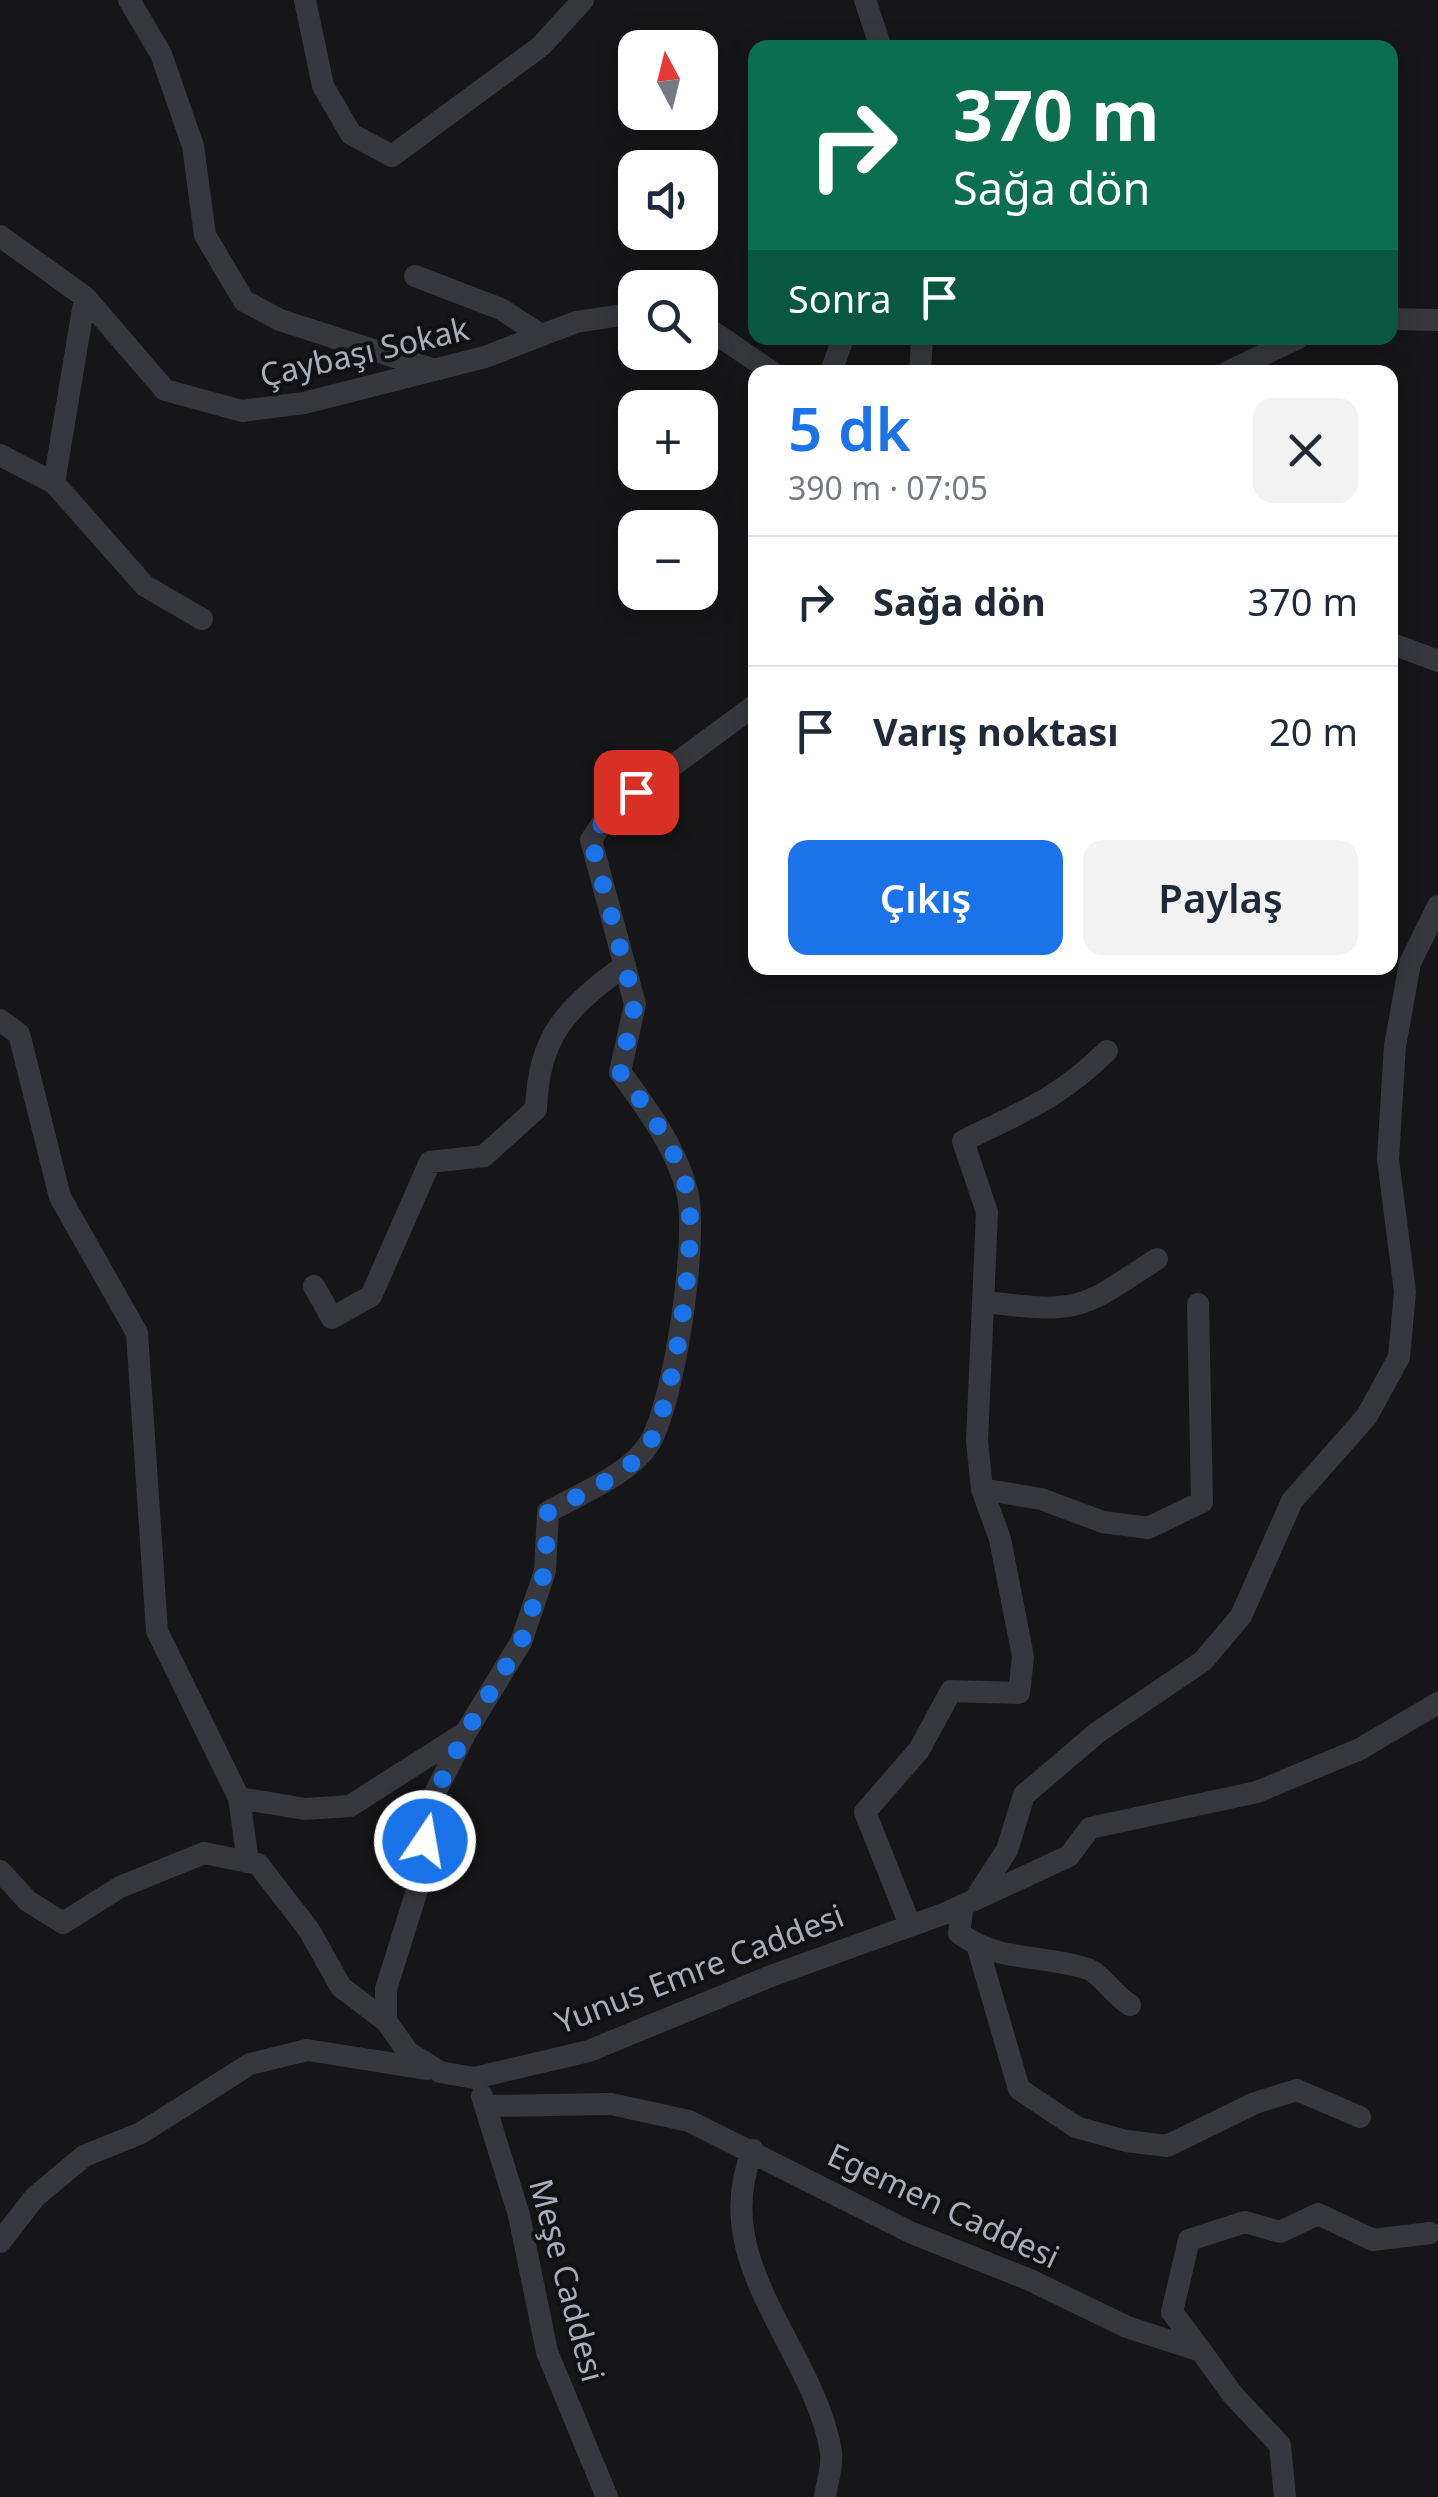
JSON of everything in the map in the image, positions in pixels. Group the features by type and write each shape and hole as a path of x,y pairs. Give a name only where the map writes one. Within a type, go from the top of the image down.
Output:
{"street":[{"path":"129,0 161,54 193,146 205,234 244,301 280,320 435,370"},
{"path":"304,0 324,86 351,134 392,156 540,46 584,0"},
{"path":"865,0 878,40"},
{"name":"Çaybaşı Sokak","path":"0,236 85,297 165,390 242,411 304,403 435,370 576,322 618,316"},
{"path":"416,276 501,309 541,335"},
{"path":"54,483 85,297"},
{"path":"1398,319 1438,320"},
{"path":"718,335 762,365"},
{"path":"1242,365 1284,345"},
{"path":"0,455 54,483 145,586 202,619"},
{"path":"1398,646 1438,662"},
{"path":"386,2021 386,1989 417,1890 433,1798 466,1732 521,1642 545,1571 548,1512 622,1469 648,1446 673,1384 686,1273 688,1192 656,1122 620,1072 635,1004 591,840 609,813 748,709"},
{"path":"1130,2005 1112,1994 1093,1970 978,1948 959,1933 969,1902 1007,1850 1024,1795 1098,1732 1203,1661 1241,1616 1292,1500 1368,1416 1400,1357 1404,1292 1388,1159 1395,1046 1410,963 1438,906"},
{"path":"314,1286 332,1318 371,1296 430,1162 484,1156 536,1109 538,1065 575,1002 625,965"},
{"path":"0,1020 19,1034 60,1197 137,1333 158,1631 238,1798 248,1862 204,1854 120,1887 63,1923 28,1901 0,1871"},
{"path":"910,1924 865,1812 919,1750 950,1691 1019,1693 1023,1656 1000,1539 982,1488 977,1441 987,1302 987,1212 963,1142 1042,1105 1072,1085 1107,1051"},
{"path":"987,1302 1052,1310 1088,1304 1158,1258"},
{"path":"982,1488 1041,1499 1102,1522 1148,1528 1202,1502 1198,1304"},
{"name":"Yunus Emre Caddesi","path":"248,1862 258,1864 309,1930 341,1988 386,2021 408,2052 440,2072 474,2078 589,2051 969,1902 1069,1856 1090,1828 1257,1792 1360,1749 1438,1704"},
{"path":"238,1798 305,1809 350,1806 466,1732"},
{"path":"978,1948 1019,2089 1076,2127 1126,2141 1166,2146 1255,2104 1297,2090 1360,2117"},
{"path":"0,2242 36,2197 84,2156 141,2132 250,2064 307,2050 440,2072"},
{"name":"Meşe Caddesi","path":"474,2078 519,2215 547,2352 607,2497"},
{"name":"Egemen Caddesi","path":"486,2106 611,2104 689,2121 912,2233 1030,2280 1128,2327 1201,2350"},
{"path":"753,2150 741,2180 742,2226 778,2330 814,2387 832,2456 824,2497"},
{"path":"1285,2497 1280,2444 1233,2395 1172,2312 1190,2240 1245,2222 1280,2232 1318,2214 1374,2240 1430,2233"}],"route":[{"path":"425,1841 433,1798 466,1732 521,1642 545,1571 548,1512 622,1469 648,1446 673,1384 686,1273 688,1192 656,1122 620,1072 635,1004 591,840 609,813 636,792"}]}
